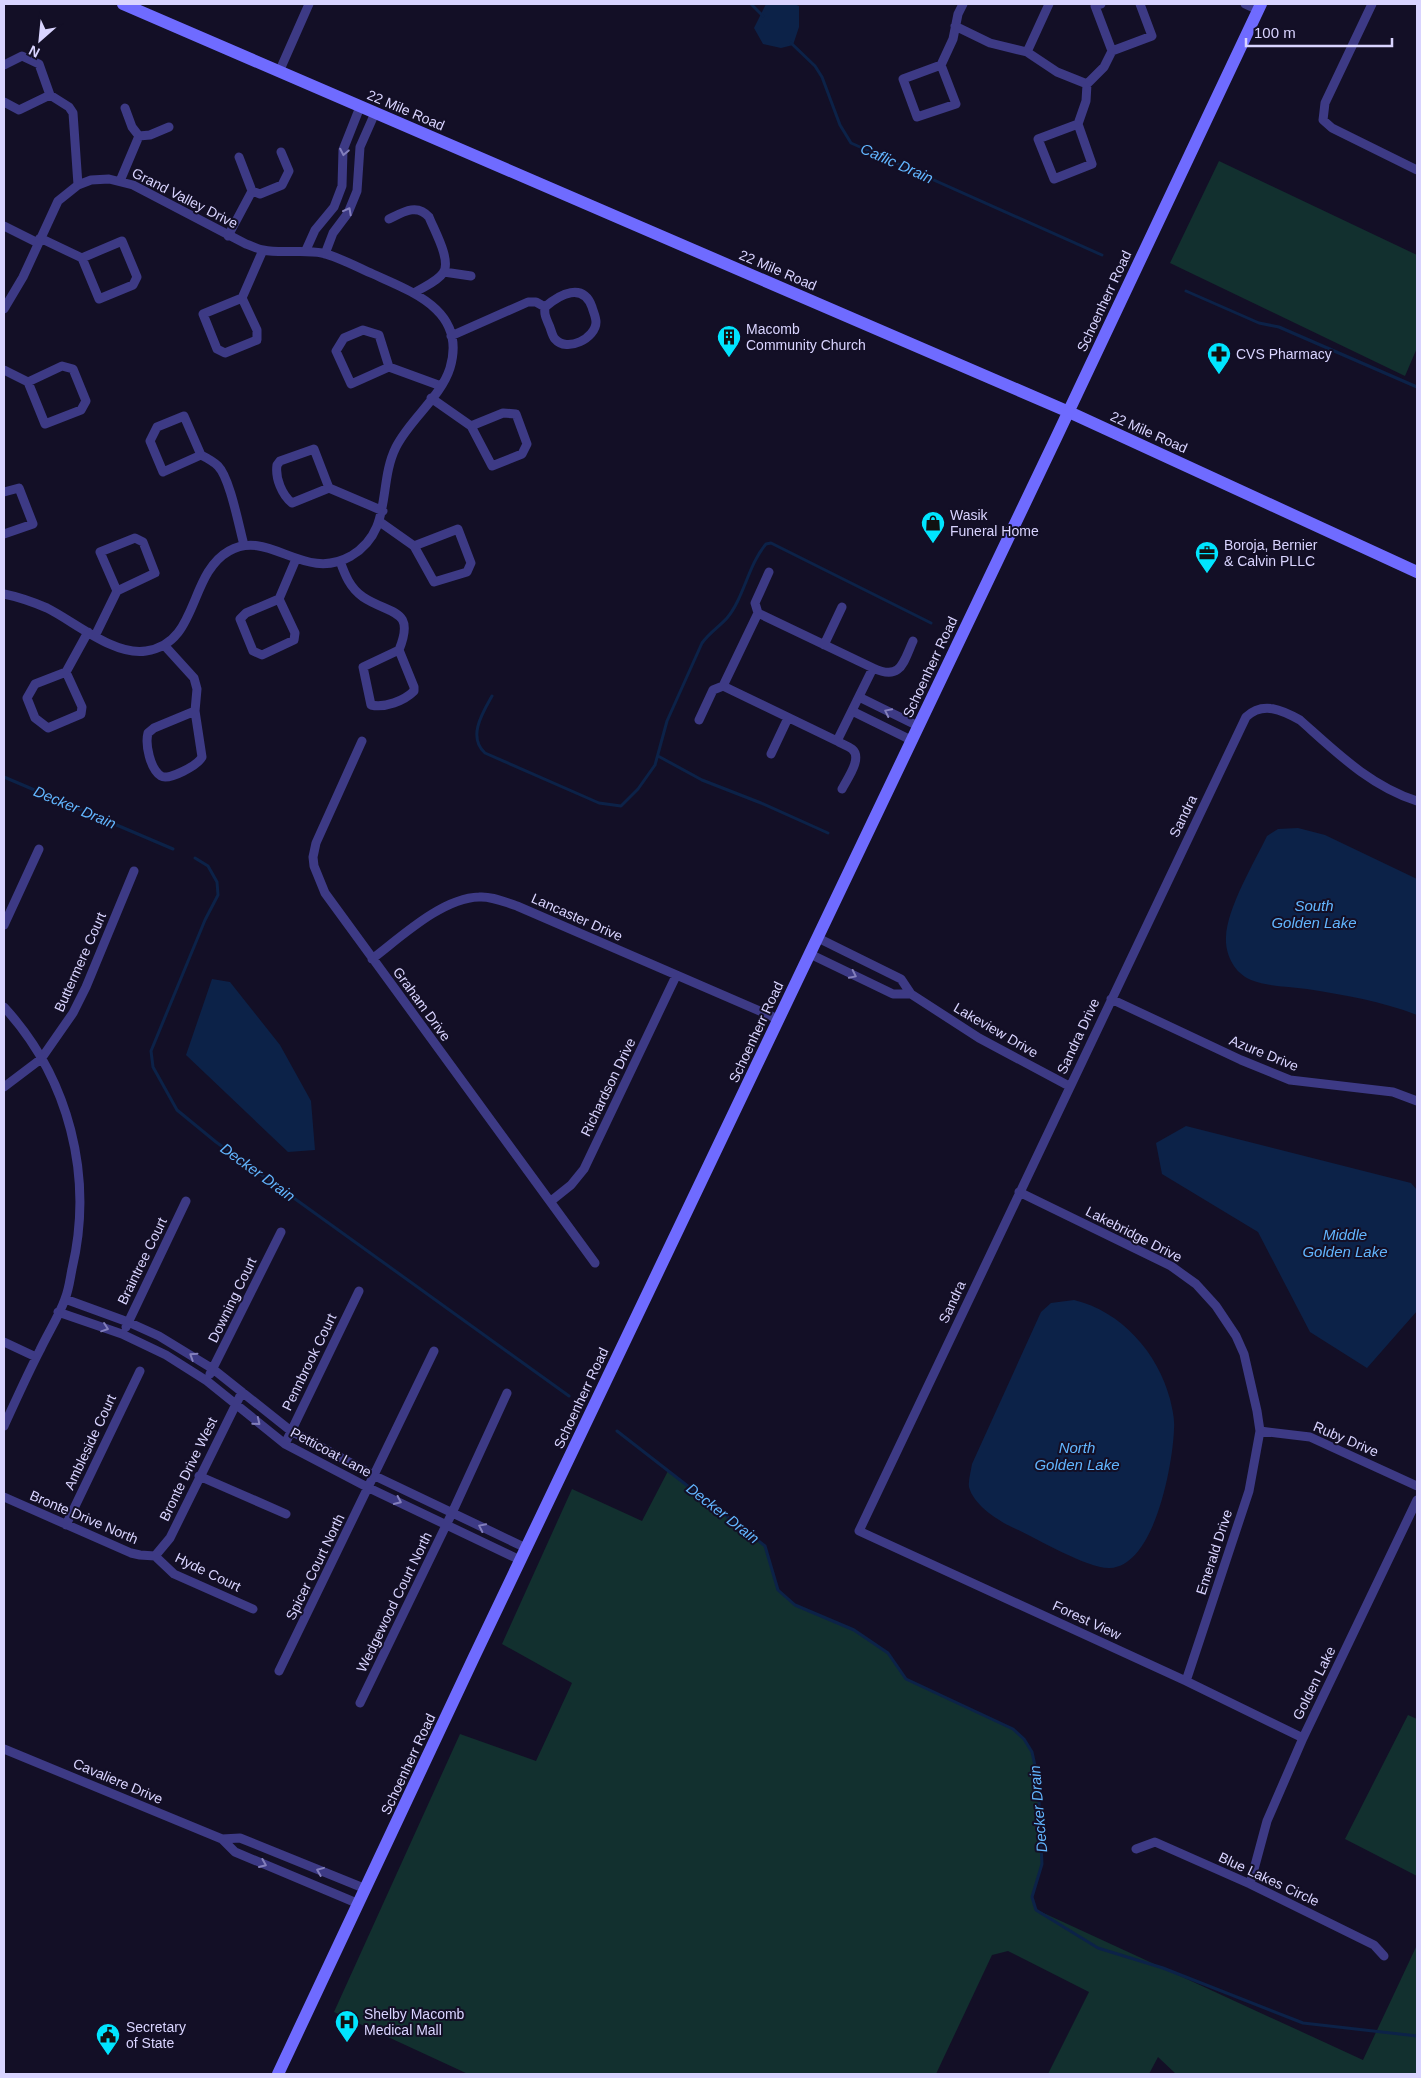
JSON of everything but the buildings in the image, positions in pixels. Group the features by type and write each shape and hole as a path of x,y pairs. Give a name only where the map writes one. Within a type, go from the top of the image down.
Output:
{"street":[{"name":"22 Mile Road","path":"123,4 1069,412 1417,572"},
{"path":"279,72 310,4"},
{"path":"941,66 903,79 917,117 956,104 941,66 953,39 955,26 963,4"},
{"path":"1027,52 1049,4"},
{"path":"1101,4 1095,6 1112,51"},
{"path":"1078,124 1038,139 1054,178 1092,164 1078,124 1086,101 1087,84 1104,67 1112,51 1152,36 1140,4"},
{"path":"1245,4 1260,7"},
{"path":"1372,4 1326,103 1323,120 1332,128 1417,170"},
{"name":"Schoenherr Road","path":"278,2074 520,1560 1069,412 1260,7"},
{"path":"955,26 990,43 1027,52 1057,72 1075,81 1087,84"},
{"path":"4,65 22,56 39,64 50,95 69,107 73,113 78,186"},
{"path":"4,102 19,110 50,95"},
{"path":"306,250 315,230 334,208 342,186 343,150 360,107"},
{"path":"125,108 132,127 139,136"},
{"path":"325,254 333,233 348,213 357,191 360,147 375,113"},
{"path":"139,136 150,135 169,127"},
{"path":"120,181 139,136"},
{"path":"239,158 252,191 260,194 282,185 289,171 281,152"},
{"name":"Grand Valley Drive","path":"4,309 23,276 58,201 78,186 100,179 120,181 133,186 228,236 263,250 306,250 325,254 414,293 431,303 448,327 451,336 452,359 447,376 441,386 413,420 395,449 388,467 380,522 365,544 351,556 340,561 318,564 296,559 266,547 244,545"},
{"path":"342,186 357,191"},
{"path":"228,236 252,191"},
{"path":"389,219 413,209 424,212 431,222 446,259 444,272 436,280 414,293"},
{"path":"4,226 82,258 99,299 133,285 137,277 122,241 82,258"},
{"path":"242,298 257,330 257,340 225,353 217,349 203,314 242,298 263,250"},
{"path":"444,272 471,276"},
{"path":"574,291 581,293 589,299 597,321 595,328 589,336 570,345 560,343 554,339 544,313 545,307 574,291"},
{"path":"451,336 507,313 525,303 536,302 545,307"},
{"path":"389,368 378,335 363,330 344,338 336,351 351,384 389,368 441,386"},
{"path":"4,370 28,382 45,424 81,410 86,401 74,369 62,366 28,382"},
{"path":"431,398 471,426 492,466 522,454 527,444 516,414 503,413 471,426"},
{"path":"4,594 37,604 124,650 138,652 156,649 164,645 179,633 213,563 225,553 244,545 224,475 217,465 201,456 184,416 157,427 150,441 163,472 201,456"},
{"path":"329,488 314,449 280,461 277,465 277,479 286,499 292,503 329,488 383,511"},
{"path":"4,492 19,488 33,524 4,534"},
{"path":"380,522 414,546 434,582 467,572 471,563 458,529 414,546"},
{"path":"66,672 82,707 81,714 48,728 35,718 27,698 35,684 66,672 117,592 154,573 142,542 135,538 100,552 117,592"},
{"path":"279,599 295,633 294,640 262,655 253,651 240,619 246,613 279,599 296,559"},
{"path":"340,561 347,580 358,593 396,613 402,618 406,630 399,650 414,686 414,691 408,696 389,704 370,705 363,667 399,650"},
{"path":"698,720 713,690 722,686 758,613 755,603 769,572"},
{"path":"824,645 842,607"},
{"path":"758,613 887,673 899,670 913,641"},
{"path":"164,645 194,678 197,689 195,711 202,757 195,766 167,778 162,776 157,771 146,748 148,732 195,711"},
{"path":"837,742 873,668"},
{"path":"722,686 852,749 856,754 856,760 842,789"},
{"path":"859,697 918,726"},
{"name":"Sandra","path":"1111,999 1246,717 1258,708 1277,709 1300,720 1358,770 1394,792 1417,801"},
{"path":"852,711 912,740"},
{"path":"771,754 788,718"},
{"name":"Graham Drive","path":"362,741 319,835 313,856 315,873 325,893 372,959 595,1263"},
{"path":"4,925 39,849"},
{"name":"Buttermere Court","path":"4,1087 41,1059 60,1034 86,987 134,871"},
{"name":"Lancaster Drive","path":"372,959 442,909 467,898 486,897 517,906 676,976 778,1018"},
{"name":"Lakeview Drive","path":"818,938 901,979 911,994 979,1038 1070,1086"},
{"name":"Lakeview Drive","path":"810,954 892,994 911,994"},
{"name":"Richardson Drive","path":"551,1201 571,1185 584,1169 676,976"},
{"name":"Sandra Drive","path":"1070,1086 1111,999"},
{"name":"Azure Drive","path":"1111,999 1242,1060 1290,1080 1393,1092 1417,1101"},
{"path":"4,1007 41,1059 67,1114 76,1146 82,1206 78,1242 65,1299 4,1426"},
{"name":"Sandra","path":"859,1531 1070,1086"},
{"name":"Lakebridge Drive","path":"1019,1192 1170,1266 1184,1275 1207,1296 1236,1336 1244,1354 1260,1431"},
{"name":"Braintree Court","path":"122,1334 186,1201"},
{"name":"Downing Court","path":"206,1381 281,1232"},
{"name":"Pennbrook Court","path":"285,1444 359,1292"},
{"name":"Petticoat Lane","path":"65,1299 128,1322 159,1336 213,1369 291,1431 375,1476 526,1548"},
{"name":"Petticoat Lane","path":"58,1312 122,1334 166,1355 206,1381 285,1444 369,1488 520,1560"},
{"path":"4,1342 36,1357"},
{"name":"Spicer Court North","path":"279,1671 434,1351"},
{"name":"Ambleside Court","path":"66,1525 140,1371"},
{"name":"Bronte Drive West","path":"155,1556 170,1538 242,1392"},
{"name":"Wedgewood Court North","path":"360,1703 447,1525 507,1393"},
{"name":"Ruby Drive","path":"1260,1431 1310,1436 1417,1486"},
{"name":"Emerald Drive","path":"1186,1681 1249,1491 1260,1431"},
{"path":"199,1476 286,1514"},
{"name":"Bronte Drive North","path":"4,1497 131,1553 140,1556 155,1556"},
{"name":"Golden Lake","path":"1250,1884 1267,1821 1303,1738 1417,1500"},
{"name":"Forest View","path":"859,1531 1186,1681 1303,1738"},
{"name":"Hyde Court","path":"155,1556 174,1574 252,1609"},
{"name":"Cavaliere Drive","path":"4,1749 222,1839 235,1852 359,1904"},
{"name":"Cavaliere Drive","path":"222,1839 240,1838 366,1889"},
{"name":"Blue Lakes Circle","path":"1136,1848 1155,1842 1250,1884 1374,1944 1384,1956"}],"green space":[{"path":"1219,161 1417,255 1417,348 1405,376 1170,263"},
{"path":"668,1471 765,1546 778,1590 795,1605 854,1630 888,1653 906,1679 1013,1729 1024,1739 1032,1752 1038,1779 1042,1864 1032,1897 1037,1910 1363,2060 1417,1945 1417,2074 1176,2074 1158,2057 1149,2074 1048,2074 1089,1992 1008,1951 992,1955 936,2074 468,2074 334,2012 460,1734 536,1761 572,1683 502,1644 572,1489 642,1521"},
{"path":"1408,1715 1417,1719 1417,1876 1345,1839"}],"water":[{"path":"766,4 794,4 799,6 799,27 793,45 781,48 763,44 754,28"},
{"name":"South Golden Lake","path":"1298,828 1325,835 1417,879 1417,1015 1349,996 1258,982 1245,977 1235,968 1227,950 1226,937 1236,899 1267,836 1278,829"},
{"path":"212,979 230,982 280,1045 311,1101 315,1150 288,1152 186,1055"},
{"name":"Middle Golden Lake","path":"1186,1126 1411,1183 1417,1190 1417,1311 1367,1368 1310,1332 1258,1232 1162,1174 1156,1143"},
{"name":"North Golden Lake","path":"1074,1300 1107,1314 1122,1324 1147,1350 1164,1382 1174,1417 1170,1465 1165,1487 1150,1532 1139,1550 1126,1563 1110,1568 1089,1564 1076,1559 1003,1522 976,1501 969,1487 972,1464 1041,1312 1051,1303"}],"waterway":[{"name":"Caflic Drain","path":"751,4 763,16"},
{"name":"Caflic Drain","path":"791,43 815,66 822,77 840,125 851,143 1102,255"},
{"name":"Caflic Drain","path":"1186,291 1259,323 1279,327 1417,387"},
{"path":"492,696 478,724 477,732 477,740 485,753 599,803 621,806 638,789 655,765 667,721 702,643 733,610 755,562 766,544 771,543 931,623"},
{"path":"658,756 702,780 761,803 828,833"},
{"name":"Decker Drain","path":"4,777 173,849"},
{"name":"Decker Drain","path":"195,858 208,866 217,882 218,895 205,920 151,1051 153,1067 177,1110 216,1142 569,1396"},
{"name":"Decker Drain","path":"617,1431 765,1546 778,1590 795,1605 854,1630 888,1653 906,1679 1013,1729 1024,1739 1032,1752 1038,1779 1042,1864 1032,1897 1036,1910 1098,1948 1163,1968 1303,2023 1417,2036"}],"place":[{"name":"Macomb Community Church","path":"729,358"},
{"name":"CVS Pharmacy","path":"1219,375"},
{"name":"Wasik Funeral Home","path":"933,544"},
{"name":"Boroja, Bernier & Calvin PLLC","path":"1207,574"},
{"name":"Shelby Macomb Medical Mall","path":"347,2043"},
{"name":"Secretary of State","path":"108,2056"}]}
